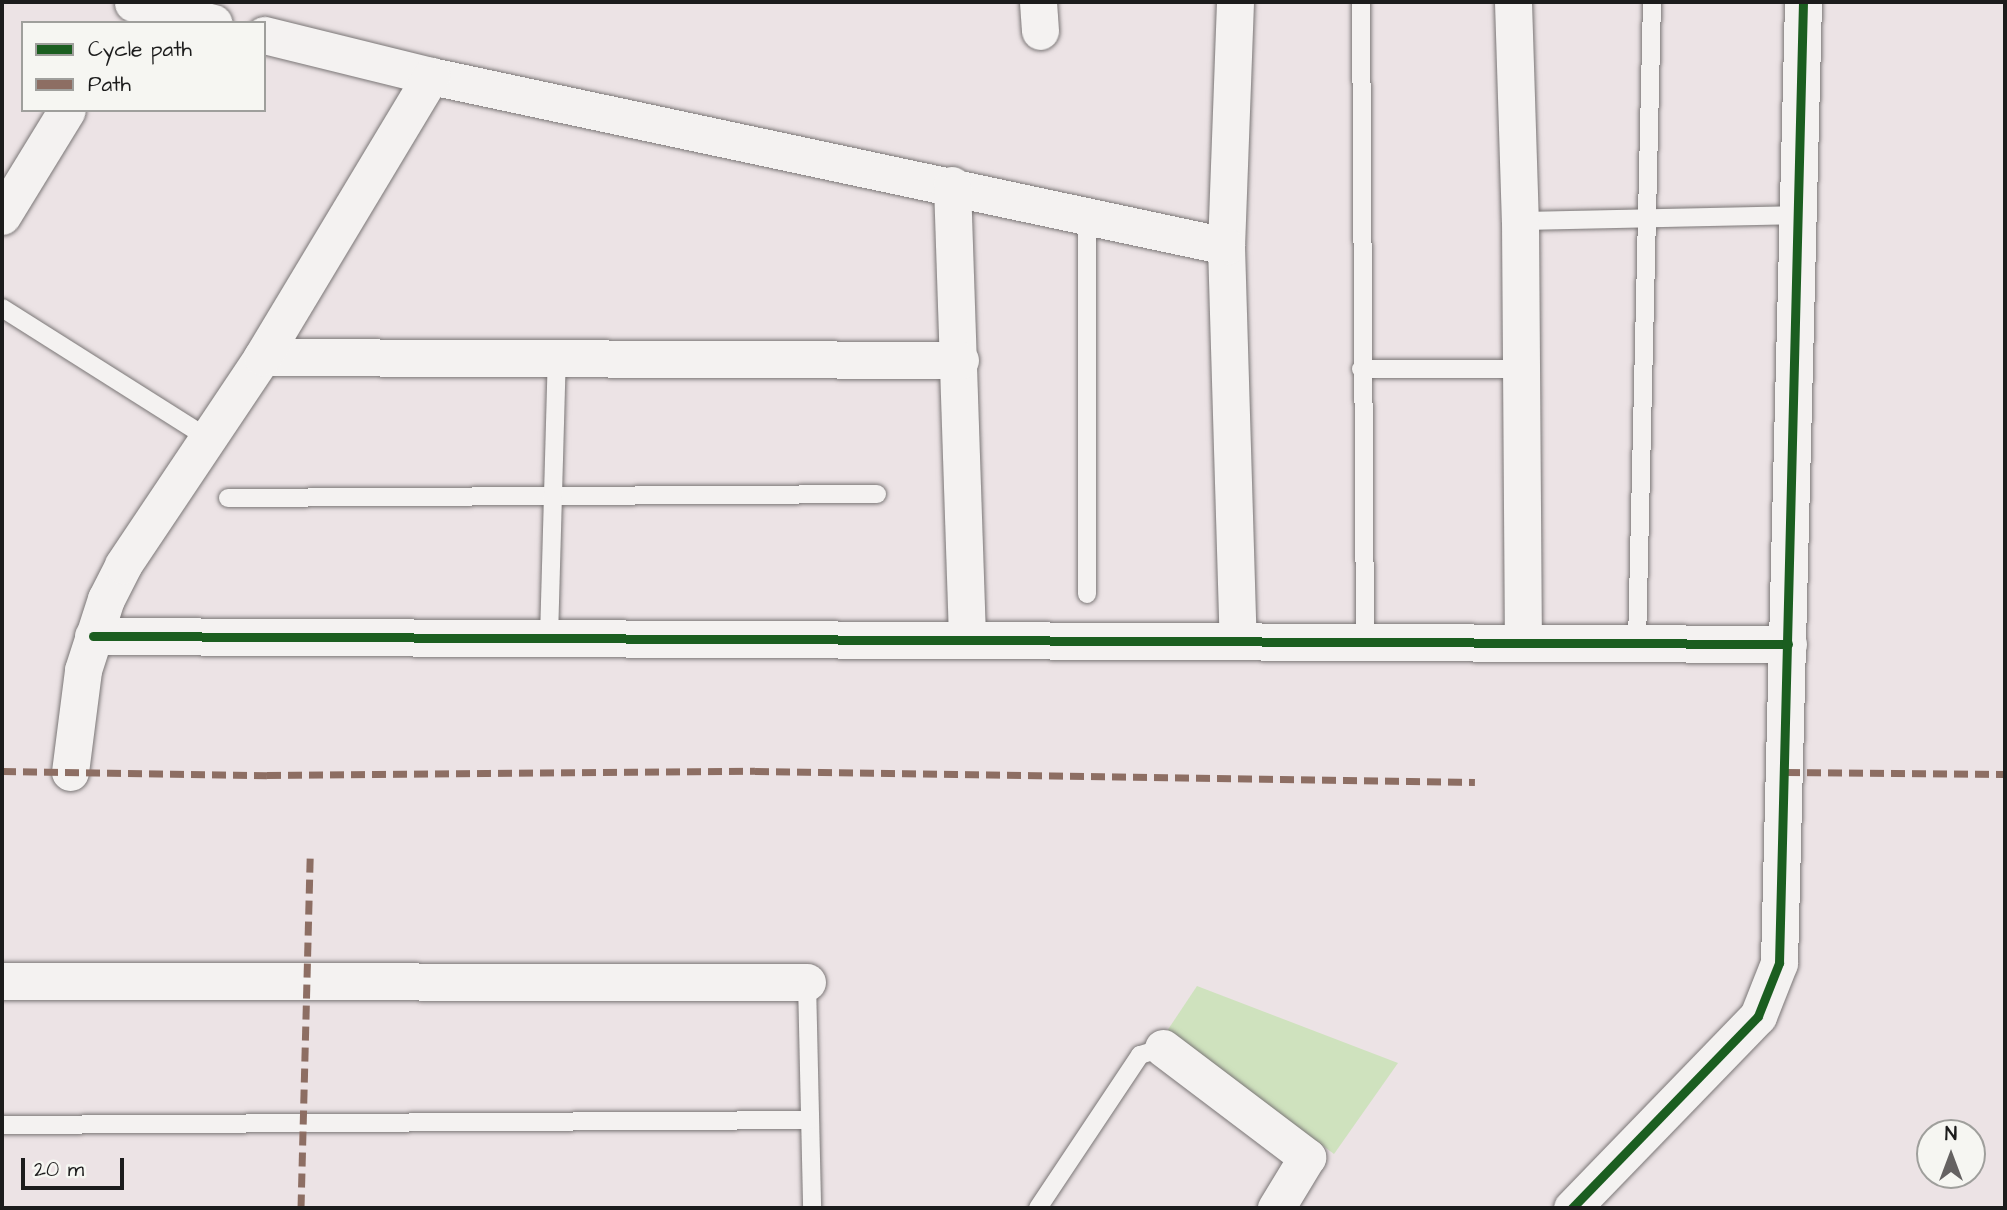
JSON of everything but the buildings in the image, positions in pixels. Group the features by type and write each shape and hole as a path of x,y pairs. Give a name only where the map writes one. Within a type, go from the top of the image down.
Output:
{"street":[{"path":"1235,2 1227,246 1238,641"},
{"path":"1513,2 1520,220 1522,642"},
{"path":"1572,1208 1758,1016 1779,963 1784,840 1795,215 1803,2"},
{"path":"129,9 202,21"},
{"path":"266,35 431,76 952,185 1227,246"},
{"path":"70,772 83,670 93,636 123,565 262,357 431,76"},
{"path":"6,200 66,112"},
{"path":"952,185 960,360 967,640"},
{"path":"262,357 960,360"},
{"path":"93,636 1788,644"},
{"path":"2,981 807,982"},
{"path":"1163,1048 1307,1157 1276,1208"}],"lane":[{"path":"1361,2 1364,642"},
{"path":"1637,643 1652,2"},
{"path":"1087,215 1087,594"},
{"path":"1520,220 1795,215"},
{"path":"2,308 208,438"},
{"path":"549,638 557,357"},
{"path":"1361,369 1521,369"},
{"path":"228,498 877,494"},
{"path":"807,982 812,1208"},
{"path":"1038,1208 1140,1055 1163,1048"},
{"path":"2,1125 810,1120"}],"green space":[{"path":"1197,986 1398,1063 1334,1154 1167,1031"}],"marked path":[{"path":"2,771 267,775 755,771 1475,782"},
{"path":"1786,772 2005,774"},
{"path":"301,1208 310,857"}],"cycle path":[{"path":"1572,1208 1758,1016 1779,963 1803,2"},
{"path":"93,636 1788,644"}]}
